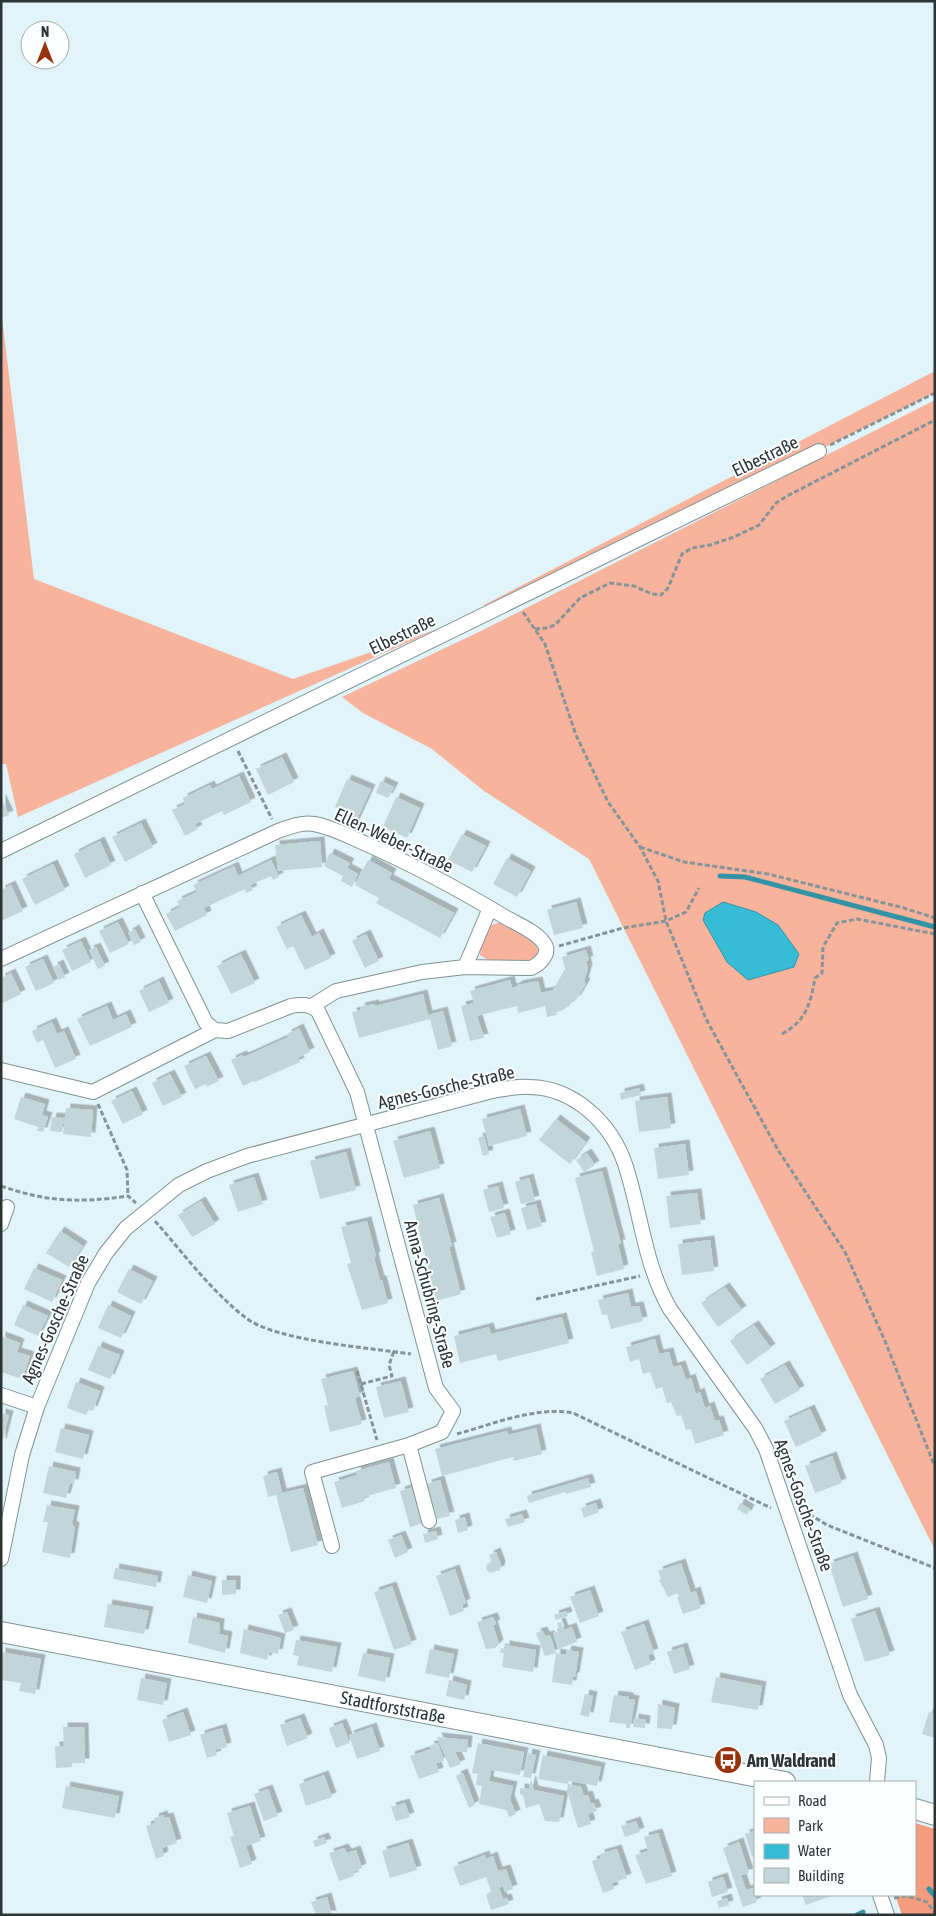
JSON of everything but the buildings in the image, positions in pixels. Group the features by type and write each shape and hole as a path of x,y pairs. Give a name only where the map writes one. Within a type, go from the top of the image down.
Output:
{"main road":[{"name":"Stadtforststraße","path":"1,1632 780,1781"},
{"path":"916,1809 935,1815"}],"street":[{"name":"Elbestraße","path":"1,851 819,451"},
{"name":"Ellen-Weber-Straße","path":"1,959 142,892 278,830 296,824 312,824 330,828 385,852 490,908 530,932 544,942 546,950"},
{"path":"142,892 206,1024 216,1030 228,1031 291,1006 302,1004 312,1006 318,1011 357,1092 365,1125"},
{"path":"465,967 490,908"},
{"path":"312,1006 336,991 422,972 465,967 531,968 538,965 544,958 546,950"},
{"path":"1,1070 92,1092 216,1030"},
{"name":"Agnes-Gosche-Straße","path":"1,1559 22,1455 37,1407 88,1283 106,1253 126,1228 179,1185 207,1170 247,1156 511,1088 530,1086 548,1089 578,1102 598,1118 608,1130 625,1164 659,1290 670,1309 755,1428 766,1448 850,1695 876,1744 879,1758 877,1781"},
{"name":"Anna-Schubring-Straße","path":"365,1125 436,1388 453,1411 442,1432"},
{"path":"1,1224 7,1207"},
{"path":"1,1395 37,1407"},
{"path":"332,1546 312,1472 410,1445 442,1432"},
{"path":"410,1445 429,1521"},
{"path":"880,1897 887,1915"}],"path":[{"path":"819,451 935,393"},
{"path":"535,629 555,625 580,598 610,583 634,586 652,594 661,595 668,588 682,554 692,548 710,545 734,537 759,525 776,503 787,496 935,420"},
{"path":"515,600 545,644 576,735 608,802 640,847 658,881 666,921 698,1001 719,1043 778,1150 845,1252 885,1342 935,1467"},
{"path":"243,761 278,830"},
{"path":"640,847 684,862 768,874 904,908 935,918"},
{"path":"546,950 623,928 666,921 686,912 699,888"},
{"path":"782,1034 792,1028 809,1008 815,978 822,973 823,947 837,923 857,919 935,934"},
{"path":"92,1092 127,1170 128,1196"},
{"path":"1,1186 39,1197 64,1201 98,1200 128,1196 147,1212 220,1294 247,1319 270,1330 315,1340 427,1356"},
{"path":"536,1299 653,1273"},
{"path":"361,1384 392,1376 389,1365 394,1351"},
{"path":"357,1371 380,1453"},
{"path":"442,1432 450,1436 542,1412 558,1410 573,1413 773,1509 788,1513 809,1514 827,1525 935,1568"},
{"path":"880,1897 907,1896 927,1902 935,1913"}],"green space":[{"path":"1,310 34,579 293,679 438,629 18,817 6,764 1,764"},
{"path":"935,371 935,393 485,614 484,605"},
{"path":"935,400 935,1550 589,859 484,791 432,749 363,713 342,697 483,630"},
{"path":"503,922 532,942 538,949 537,955 532,961 488,960 480,955 481,943 485,933 492,926"}],"shaded area":[{"path":"916,1823 935,1829 935,1915 902,1915 895,1896 916,1896"}],"water":[{"path":"723,902 756,912 778,925 799,954 794,967 748,980 727,962 703,920 705,913"}],"waterway":[{"path":"720,876 745,877 935,927"},
{"path":"929,1889 935,1896"},
{"path":"857,1915 863,1912"}],"place":[{"name":"Am Waldrand","path":"728,1760"}]}
